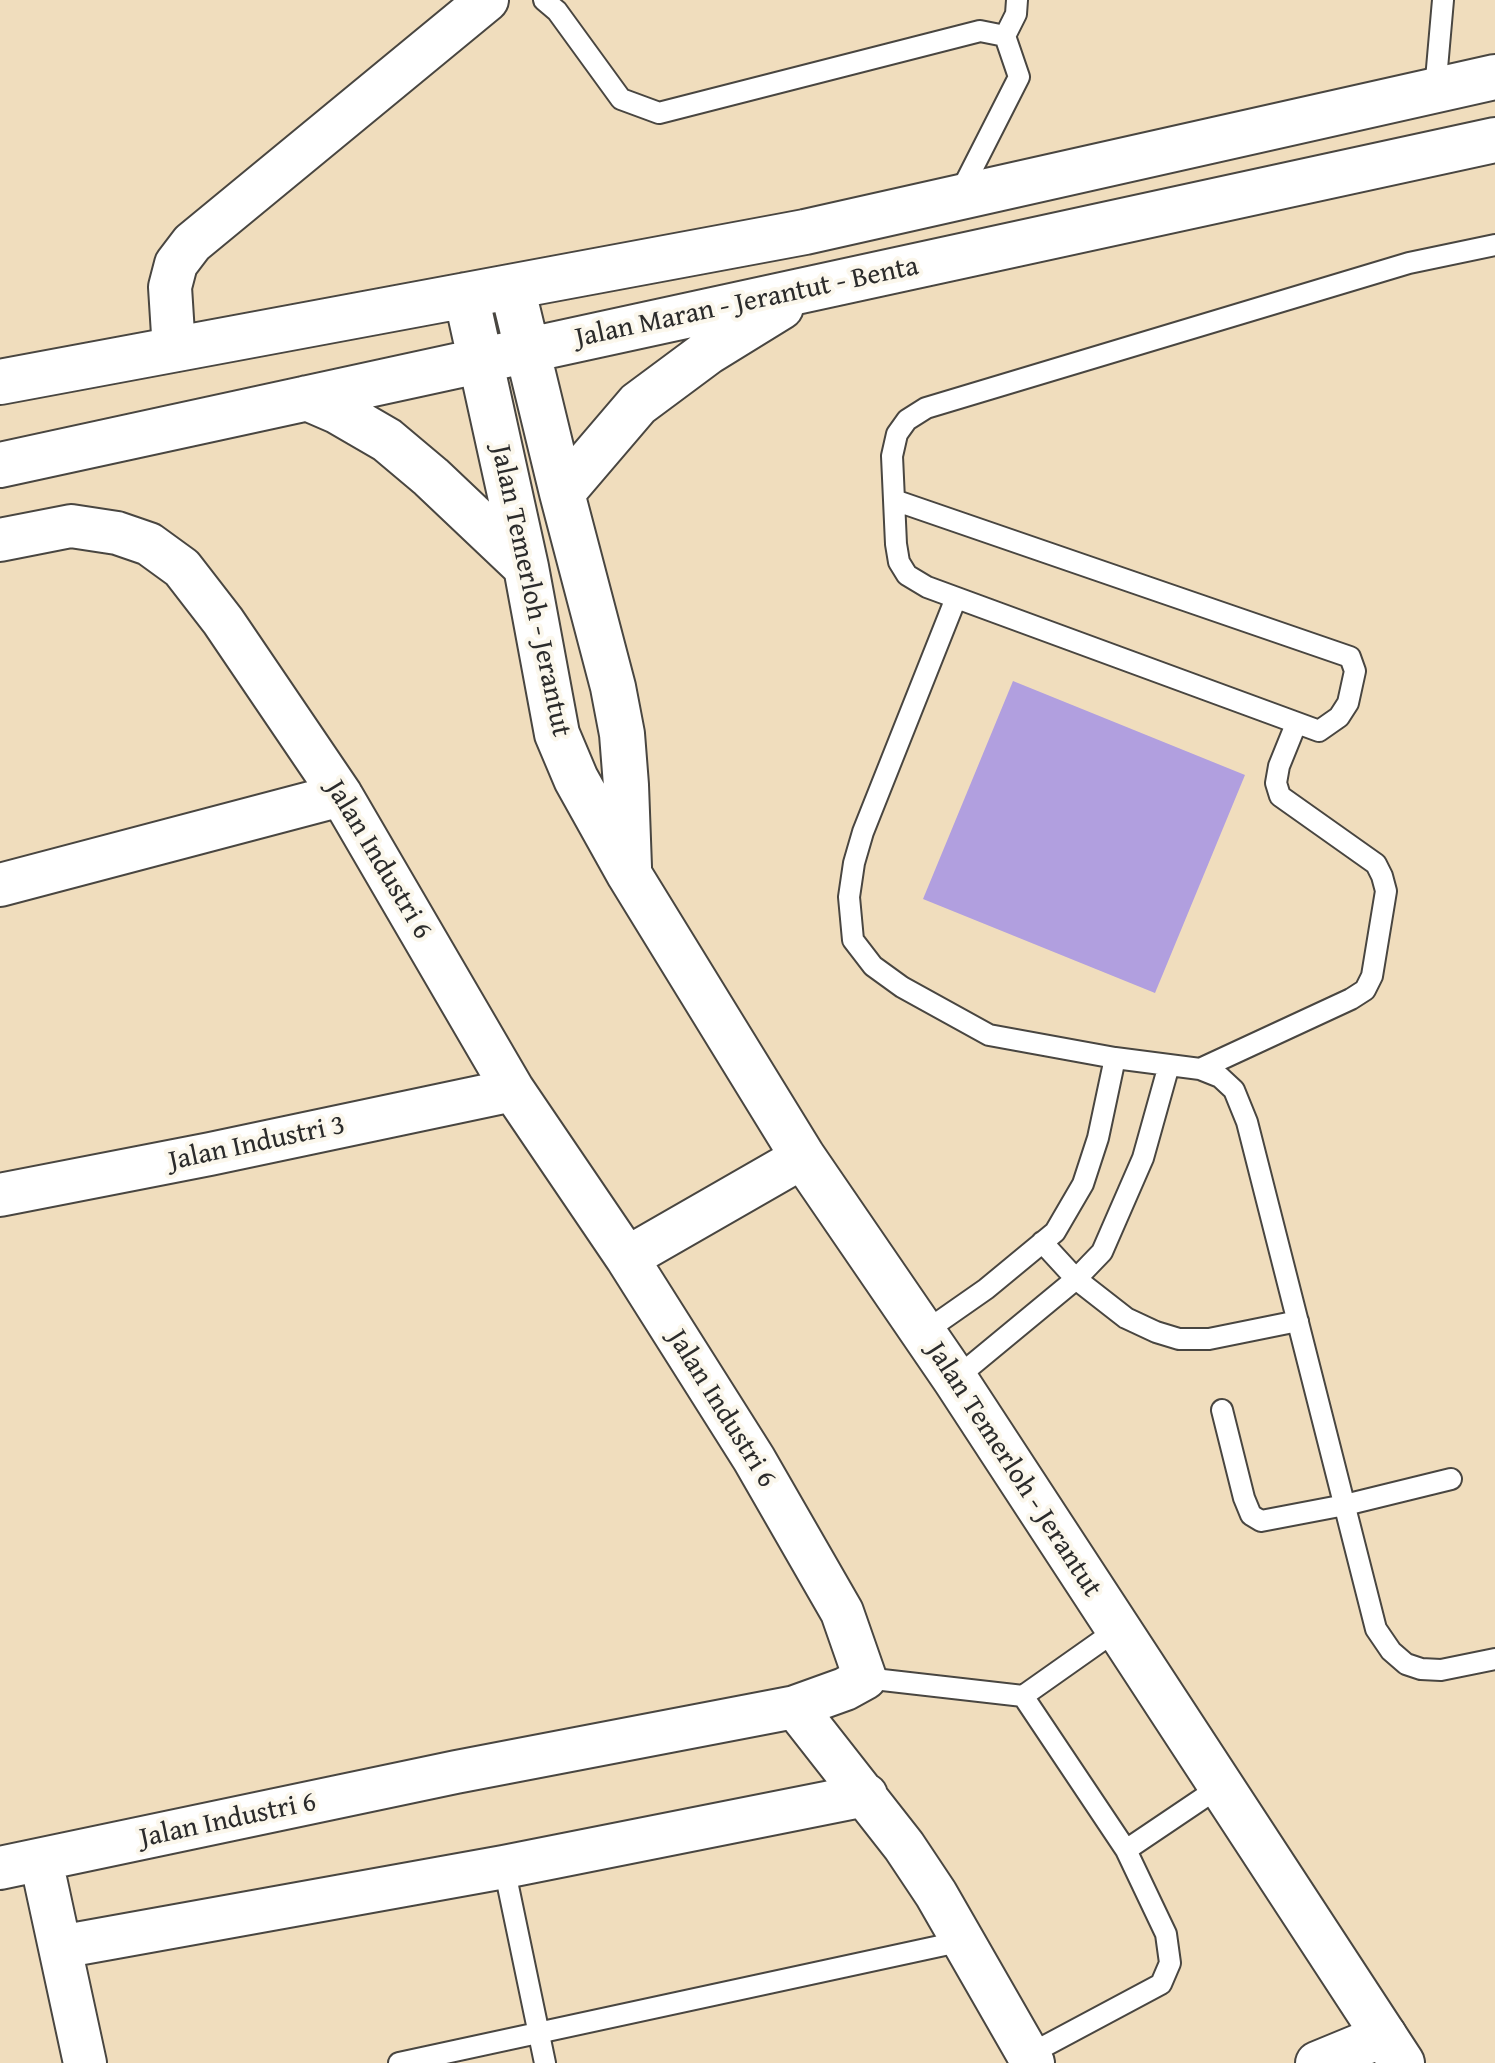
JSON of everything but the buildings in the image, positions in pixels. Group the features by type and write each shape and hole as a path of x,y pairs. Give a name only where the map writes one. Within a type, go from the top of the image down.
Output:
{"main road":[{"name":"Jalan Maran - Jerantut - Benta","path":"0,382 805,232 1495,77"},
{"name":"Jalan Maran - Jerantut - Benta","path":"0,465 1495,140"},
{"name":"Jalan Temerloh - Jerantut","path":"512,287 613,687 622,734 629,874"},
{"path":"562,493 638,404 708,352 810,289"},
{"name":"Jalan Temerloh - Jerantut","path":"466,295 526,567 557,734 576,779 629,874 803,1157 955,1379 1393,2049"},
{"path":"307,398 337,411 387,440 526,567"}],"street":[{"path":"174,350 170,287 176,264 192,243 487,0"},
{"name":"Jalan Industri 6","path":"0,540 71,526 117,533 149,544 182,568 223,621 341,795 513,1090 627,1258 754,1459 842,1612 865,1678 845,1689 795,1707 456,1772 0,1868"},
{"path":"0,885 341,795"},
{"name":"Jalan Industri 3","path":"0,1195 513,1090"},
{"path":"627,1258 803,1157"},
{"path":"795,1707 904,1846 963,1941 1030,2059"},
{"path":"60,1947 504,1867 866,1795"},
{"path":"41,1860 85,2063"},
{"path":"1317,2063 1393,2049"}],"lane":[{"path":"957,198 1019,77 1005,36 1016,14 1017,0"},
{"path":"1435,91 1443,0"},
{"path":"556,4 621,99 659,113 980,31 1005,36"},
{"path":"894,500 1350,657 1355,671 1348,703 1339,717 1319,731 956,598 907,575 899,562 894,500 892,456 897,434 907,420 926,408 1395,267 1495,245"},
{"path":"956,598 863,832 849,897 853,940 873,966 902,987 989,1035 1115,1058 1200,1069 1220,1077 1234,1090 1247,1122 1376,1629 1391,1651 1406,1664 1421,1669 1441,1670 1495,1659"},
{"path":"1200,1069 1351,999 1365,990 1372,976 1386,891 1382,876 1376,864 1280,796 1276,783 1279,766 1296,724"},
{"path":"923,1333 986,1289 1055,1232 1083,1184 1098,1138 1115,1058"},
{"path":"955,1379 1076,1279 1102,1252 1143,1158 1169,1065"},
{"path":"1042,1242 1076,1279 1126,1318 1156,1332 1179,1339 1209,1339 1298,1321"},
{"path":"1222,1410 1251,1515 1261,1521 1345,1505 1451,1479"},
{"path":"865,1678 1023,1696 1118,1629"},
{"path":"1023,1696 1126,1850 1166,1934 1170,1963 1161,1984 1030,2059"},
{"path":"1126,1850 1221,1786"},
{"path":"504,1867 545,2063"},
{"path":"399,2063 963,1941"}]}
